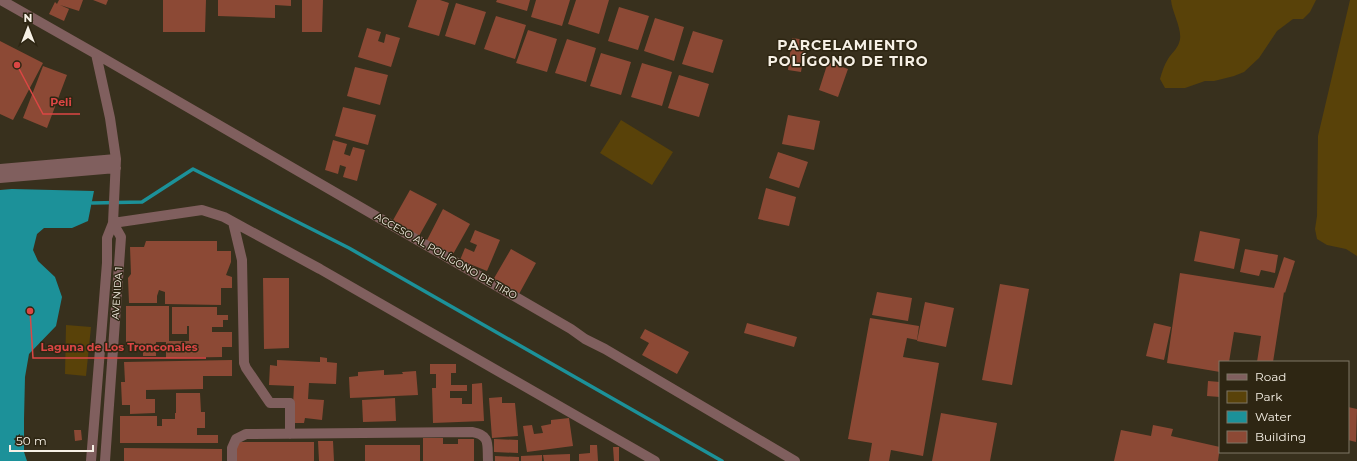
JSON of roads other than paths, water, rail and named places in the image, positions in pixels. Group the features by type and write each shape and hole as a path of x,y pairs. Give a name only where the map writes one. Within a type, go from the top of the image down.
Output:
{"street":[{"name":"ACCESO AL POLÍGONO DE TIRO","path":"1,0 571,329 585,339 605,349 795,461"},
{"path":"96,54 110,118 116,171 113,220 202,210 224,217 320,269 654,461"},
{"path":"0,169 116,171"},
{"path":"0,178 116,171"},
{"name":"AVENIDA 1","path":"90,461 108,238 113,220"},
{"name":"AVENIDA 1","path":"105,461 121,237 113,220"},
{"path":"233,222 242,260 244,363 270,403 290,403 290,434"},
{"path":"232,461 232,448 236,439 246,434 476,433 485,437 487,442 488,461"}],"water":[{"path":"0,190 94,191 88,221 72,228 44,228 37,234 33,250 38,261 55,277 62,297 56,326 29,354 25,377 24,419 24,452 27,461 0,461"}],"waterway":[{"path":"92,203 142,202 193,169 349,248 722,461"}],"place":[{"name":"Peli","path":"17,65"},
{"name":"Laguna de Los Tronconales","path":"30,311"}],"district":[{"name":"PARCELAMIENTO POLÍGONO DE TIRO","path":"848,54"}]}
